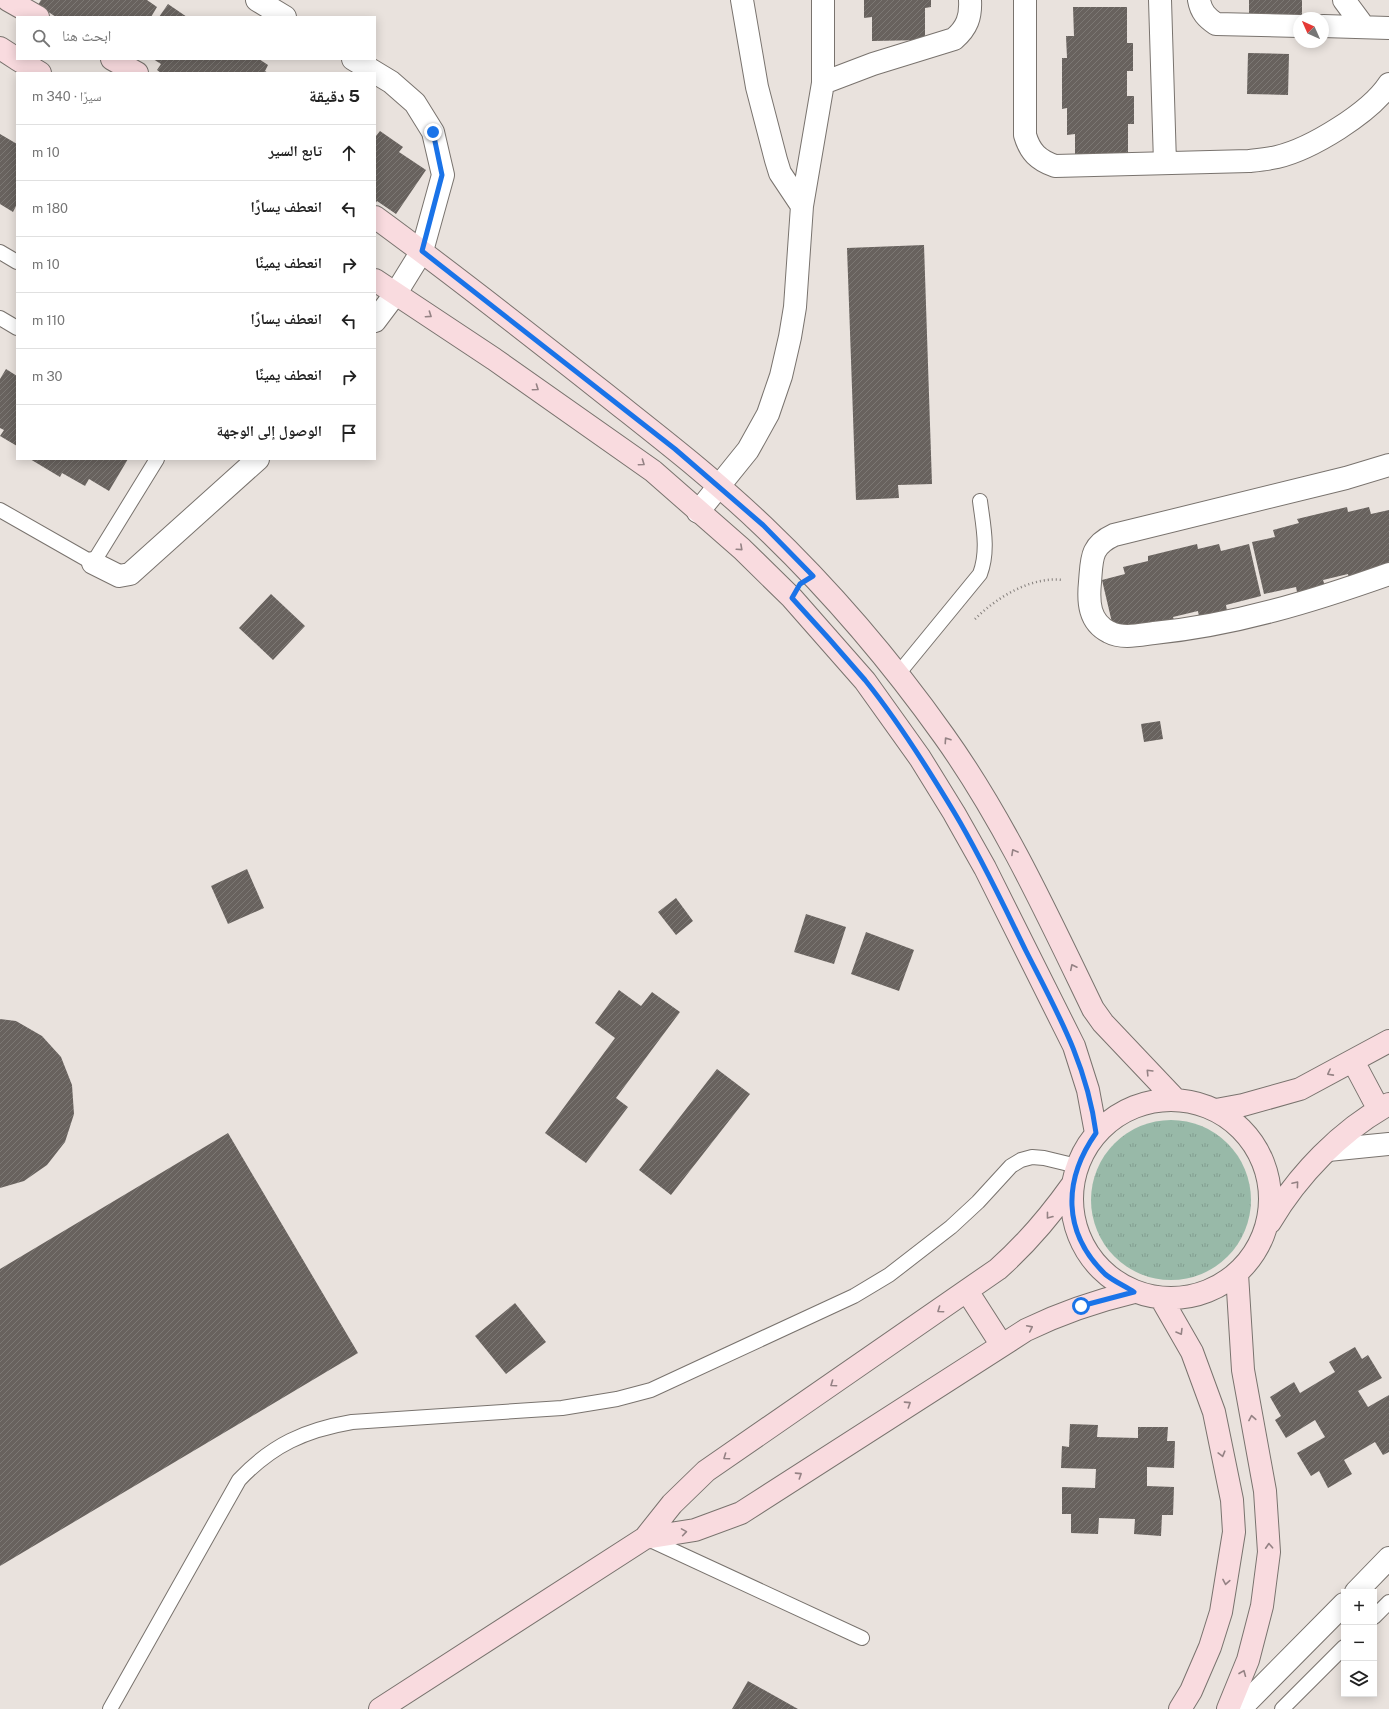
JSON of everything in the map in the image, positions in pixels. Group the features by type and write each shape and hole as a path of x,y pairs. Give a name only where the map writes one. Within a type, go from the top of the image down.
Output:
{"street":[{"path":"8,0 36,16"},
{"path":"257,0 283,16"},
{"path":"698,512 748,450 768,414 781,376 795,307 802,206 823,82 823,0"},
{"path":"823,82 873,64 954,39 964,30 967,24 971,11 970,0"},
{"path":"1025,0 1025,135 1028,146 1034,155 1044,162 1055,166 1249,161 1277,157 1307,145 1335,130 1377,100 1389,84"},
{"path":"1160,0 1165,163"},
{"path":"1199,0 1201,10 1216,24 1293,26"},
{"path":"1344,0 1364,27"},
{"path":"741,1 757,87 776,160 780,173 802,206"},
{"path":"1329,26 1389,28"},
{"path":"0,48 16,58"},
{"path":"19,60 38,72"},
{"path":"114,60 135,72"},
{"path":"355,60 374,72"},
{"path":"376,73 391,82 415,103 433,132 442,175 422,251 396,293 376,320"},
{"path":"376,218 508,317 720,486 763,525 813,576 893,667 946,738 981,793 1045,910 1093,1008 1102,1023 1176,1100"},
{"path":"376,281 653,471 742,549 792,598 865,680 920,758 954,813 985,868 1074,1046 1088,1090 1096,1133"},
{"path":"93,563 119,576 130,574 257,460"},
{"path":"1389,465 1346,478 1114,535 1099,544 1092,554 1088,600 1094,619 1109,632 1119,636 1129,636 1212,625 1278,610 1335,593 1389,574"},
{"path":"792,598 800,584 813,576"},
{"path":"865,680 878,672 893,667"},
{"path":"1216,1110 1243,1105 1300,1089 1389,1041"},
{"path":"1075,1176 1073,1218 1085,1249 1106,1275 1134,1292 1160,1298 1188,1298 1214,1289 1237,1274 1255,1253 1266,1228 1283,1200 1328,1150 1354,1128 1384,1107 1353,1061"},
{"path":"380,1709 645,1538 672,1504 706,1471 998,1269 1020,1249 1042,1225 1075,1176 1085,1149 1096,1133 1114,1118 1133,1108 1154,1101 1176,1100 1197,1103 1216,1110 1235,1123 1251,1140 1263,1160 1270,1182 1270,1205 1266,1228"},
{"path":"1328,1150 1389,1144"},
{"path":"1228,1709 1248,1660 1262,1606 1269,1552 1265,1491 1243,1370 1237,1274"},
{"path":"968,1291 1002,1344"},
{"path":"645,1538 695,1530 741,1513 1002,1344 1053,1316 1081,1306 1134,1292"},
{"path":"1160,1298 1192,1352 1214,1412 1232,1500 1234,1532 1221,1612 1210,1647 1191,1691 1180,1709"},
{"path":"1359,1589 1389,1558"},
{"path":"1240,1709 1341,1607"}],"lane":[{"path":"0,252 16,261"},
{"path":"0,318 16,327"},
{"path":"0,510 93,563 156,460"},
{"path":"893,667 980,574 984,562 985,550 980,501"},
{"path":"110,1709 239,1480 254,1465 287,1442 328,1426 352,1422 562,1408 617,1399 651,1390 860,1293 889,1275 928,1246 978,1202 1011,1166 1021,1160 1032,1157 1044,1158 1075,1176"},
{"path":"645,1538 862,1638"},
{"path":"1377,1614 1389,1602"},
{"path":"1282,1709 1341,1650"}],"path":[{"path":"971,622 982,612 1017,589 1052,579 1090,584"}],"green space":[{"path":"1179,1120 1194,1123 1209,1129 1228,1143 1238,1155 1245,1169 1250,1184 1250,1216 1245,1231 1238,1245 1228,1257 1216,1267 1194,1277 1179,1280 1163,1280 1148,1277 1126,1267 1114,1257 1104,1245 1092,1216 1091,1192 1094,1177 1104,1155 1114,1143 1126,1133 1155,1121"}],"building":[{"path":"41,0 147,0 157,7 152,16 54,16 38,5"},
{"path":"864,0 931,0 931,7 925,8 925,40 872,41 872,17 864,18"},
{"path":"1249,0 1302,0 1302,12 1293,12 1293,17 1249,17"},
{"path":"168,4 186,16 160,16"},
{"path":"1073,7 1127,7 1127,43 1133,43 1133,71 1127,71 1127,96 1134,96 1134,124 1128,124 1128,157 1075,158 1075,134 1067,135 1067,108 1062,109 1062,58 1067,58 1066,36 1074,36"},
{"path":"1248,53 1289,54 1288,95 1247,94"},
{"path":"155,60 260,60 268,65 265,71 266,72 160,72 157,70 161,64"},
{"path":"380,131 403,147 399,152 426,170 396,214 377,201 376,202 376,136"},
{"path":"0,134 16,143 16,206 13,212 0,204"},
{"path":"924,245 932,484 898,485 899,498 856,500 847,248"},
{"path":"6,369 16,375 16,445 0,436 4,430 0,428 0,379"},
{"path":"32,460 127,460 109,491 89,479 85,486 62,473 60,477"},
{"path":"1347,507 1348,512 1369,507 1371,514 1389,510 1389,564 1349,580 1348,574 1323,580 1325,586 1297,592 1296,587 1264,594 1252,542 1275,537 1273,530 1299,523 1297,519"},
{"path":"1197,544 1198,549 1219,544 1221,551 1249,544 1261,596 1226,605 1227,611 1199,617 1198,611 1173,617 1175,623 1114,631 1102,580 1125,574 1123,567 1148,561 1148,556"},
{"path":"271,594 305,626 273,660 239,628"},
{"path":"1160,721 1163,739 1144,742 1141,724"},
{"path":"247,869 264,908 228,924 211,886"},
{"path":"676,898 693,921 676,935 658,912"},
{"path":"806,914 846,927 834,964 794,952"},
{"path":"866,932 914,950 899,991 851,974"},
{"path":"619,990 641,1006 652,992 680,1012 616,1098 628,1107 586,1163 545,1133 615,1038 595,1023"},
{"path":"0,1019 16,1021 42,1036 61,1057 72,1085 74,1114 65,1142 47,1165 24,1181 0,1188"},
{"path":"717,1069 750,1094 671,1195 639,1170"},
{"path":"228,1133 358,1353 0,1566 0,1269"},
{"path":"515,1303 546,1342 506,1374 475,1336"},
{"path":"1355,1347 1362,1359 1368,1355 1382,1378 1358,1391 1368,1407 1389,1395 1389,1452 1383,1455 1375,1442 1344,1460 1352,1474 1328,1488 1319,1471 1311,1476 1297,1453 1325,1437 1315,1420 1286,1438 1275,1420 1281,1416 1270,1397 1294,1382 1300,1393 1335,1372 1329,1362"},
{"path":"1070,1424 1098,1425 1097,1437 1138,1438 1138,1427 1168,1427 1167,1441 1175,1441 1174,1468 1147,1467 1147,1486 1174,1487 1173,1515 1162,1515 1161,1536 1134,1534 1135,1519 1099,1518 1098,1534 1071,1533 1071,1514 1062,1514 1062,1487 1095,1488 1096,1469 1061,1468 1062,1446 1069,1447"},
{"path":"748,1681 798,1709 732,1709"}],"route":[{"path":"433,132 442,175 422,251 508,317 720,486 763,525 813,576 800,584 792,598 865,680 884,706 920,758 954,813 985,868 1074,1046 1094,1113 1096,1133 1085,1149 1077,1166 1072,1185 1073,1218 1085,1249 1106,1275 1134,1292 1081,1306"}]}
